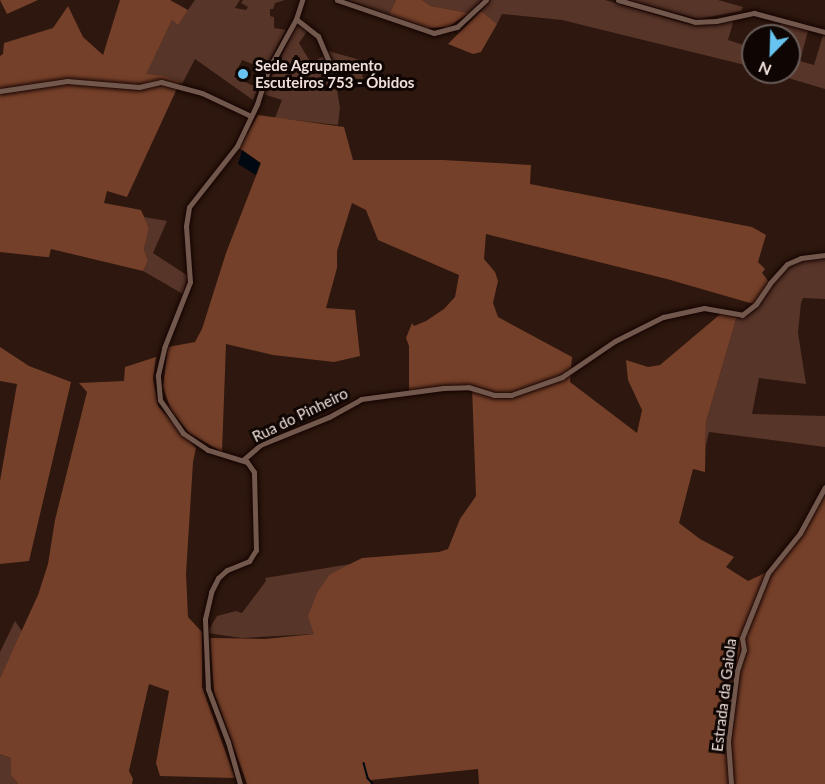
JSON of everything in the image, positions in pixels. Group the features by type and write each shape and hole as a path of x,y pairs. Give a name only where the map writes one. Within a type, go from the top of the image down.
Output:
{"street":[{"path":"240,784 228,741 208,689 205,636 207,608 218,578 227,570 249,561 257,547 255,476 253,468 243,460 208,450 183,433 162,404 157,379 164,348 190,282 186,222 189,207 197,194 231,156 251,116 271,64 296,19 302,0"},
{"path":"337,0 434,33 457,27 486,0"},
{"path":"618,0 694,22 716,21 754,13 825,32"},
{"path":"296,19 318,36 335,76"},
{"path":"0,91 67,81 139,87 160,82 202,93 251,116"},
{"name":"Rua do Pinheiro","path":"243,460 260,445 329,417 360,399 468,387 494,395 511,395 562,377 615,341 663,317 704,308 742,315 756,304 787,264 801,258 825,255"},
{"name":"Estrada da Gaiola","path":"730,784 728,741 737,671 744,650 742,638 768,573 800,533 825,487"}],"shaded area":[{"path":"0,0 38,0 7,14"},
{"path":"120,0 170,0 188,10 178,25 172,20 146,74 164,76 180,82 127,197 107,191 104,203 141,210 149,228 144,249 148,261 143,271 51,249 49,257 0,252 0,56 3,54 4,43 53,28 68,6 83,37 103,55"},
{"path":"195,0 240,0 235,8 246,10 248,7 241,3 243,0 285,0 275,3 273,9 270,9 270,16 274,17 274,28 286,30 265,69 242,60 234,77 258,88 253,100 195,59 181,86 179,82 145,74 172,20 178,24"},
{"path":"347,0 396,0 389,15"},
{"path":"396,0 422,0 431,6 469,13 448,27 426,28 389,15"},
{"path":"422,0 482,0 469,13 431,6"},
{"path":"491,0 605,0 687,24 707,25 734,19 728,40 741,44 741,64 562,20 502,14 497,24 481,11"},
{"path":"628,0 718,0 743,7 741,11 698,19"},
{"path":"481,11 497,24 481,52 473,54 448,44"},
{"path":"297,24 308,30 299,43 311,63 326,55 325,50 360,60 363,79 335,78 340,108 338,125 275,118 282,100 263,94"},
{"path":"801,29 808,31 801,57"},
{"path":"823,35 825,36 825,89 801,82 801,61 814,65"},
{"path":"258,115 344,127 353,160 443,160 531,165 530,184 752,227 766,235 758,262 765,269 762,273 770,283 757,305 667,279 486,234 484,259 495,272 498,281 493,303 498,317 572,357 570,382 637,433 642,410 628,380 626,360 648,367 660,365 724,311 737,316 706,422 705,472 693,469 679,523 700,539 734,557 726,567 748,581 767,572 811,516 825,487 825,784 479,784 478,769 371,780 372,784 247,784 214,692 210,638 265,639 314,634 308,616 317,593 330,574 362,558 439,552 448,549 460,519 476,496 472,387 409,393 409,346 406,338 412,323 414,326 426,321 444,309 455,297 459,275 378,240 366,210 352,203 337,251 337,268 326,308 355,310 360,356 334,362 273,355 226,344 222,452 189,433 171,410 163,387 168,347 195,342 202,329 226,253 261,163 239,148"},
{"path":"242,150 260,163 256,175 238,164"},
{"path":"144,217 167,221 153,253 188,276 183,294 143,271 148,261 144,249 149,228"},
{"path":"825,256 825,299 803,298 801,303 798,333 806,384 759,378 752,414 825,416 825,447 709,432 706,445 706,422 737,316 749,310 770,283 793,261"},
{"path":"0,347 29,366 71,382 29,561 0,564 0,481 17,384 0,381"},
{"path":"156,357 153,379 158,406 196,448 193,462 186,574 188,617 202,632 202,687 235,778 160,776 156,763 169,691 149,684 129,771 133,779 132,784 18,784 11,775 11,758 0,754 0,678 38,595 48,564 55,520 87,392 79,383 124,381 125,367"},
{"path":"351,564 330,574 314,634 242,638 207,633 217,616 236,611 242,613 266,581 265,578"},
{"path":"15,621 22,631 0,678 0,652"},
{"path":"0,754 11,758 11,775 18,784 0,784"}],"waterway":[{"path":"364,763 368,778 373,784"}],"place":[{"name":"Sede Agrupamento Escuteiros 753 - Óbidos","path":"243,74"}]}
